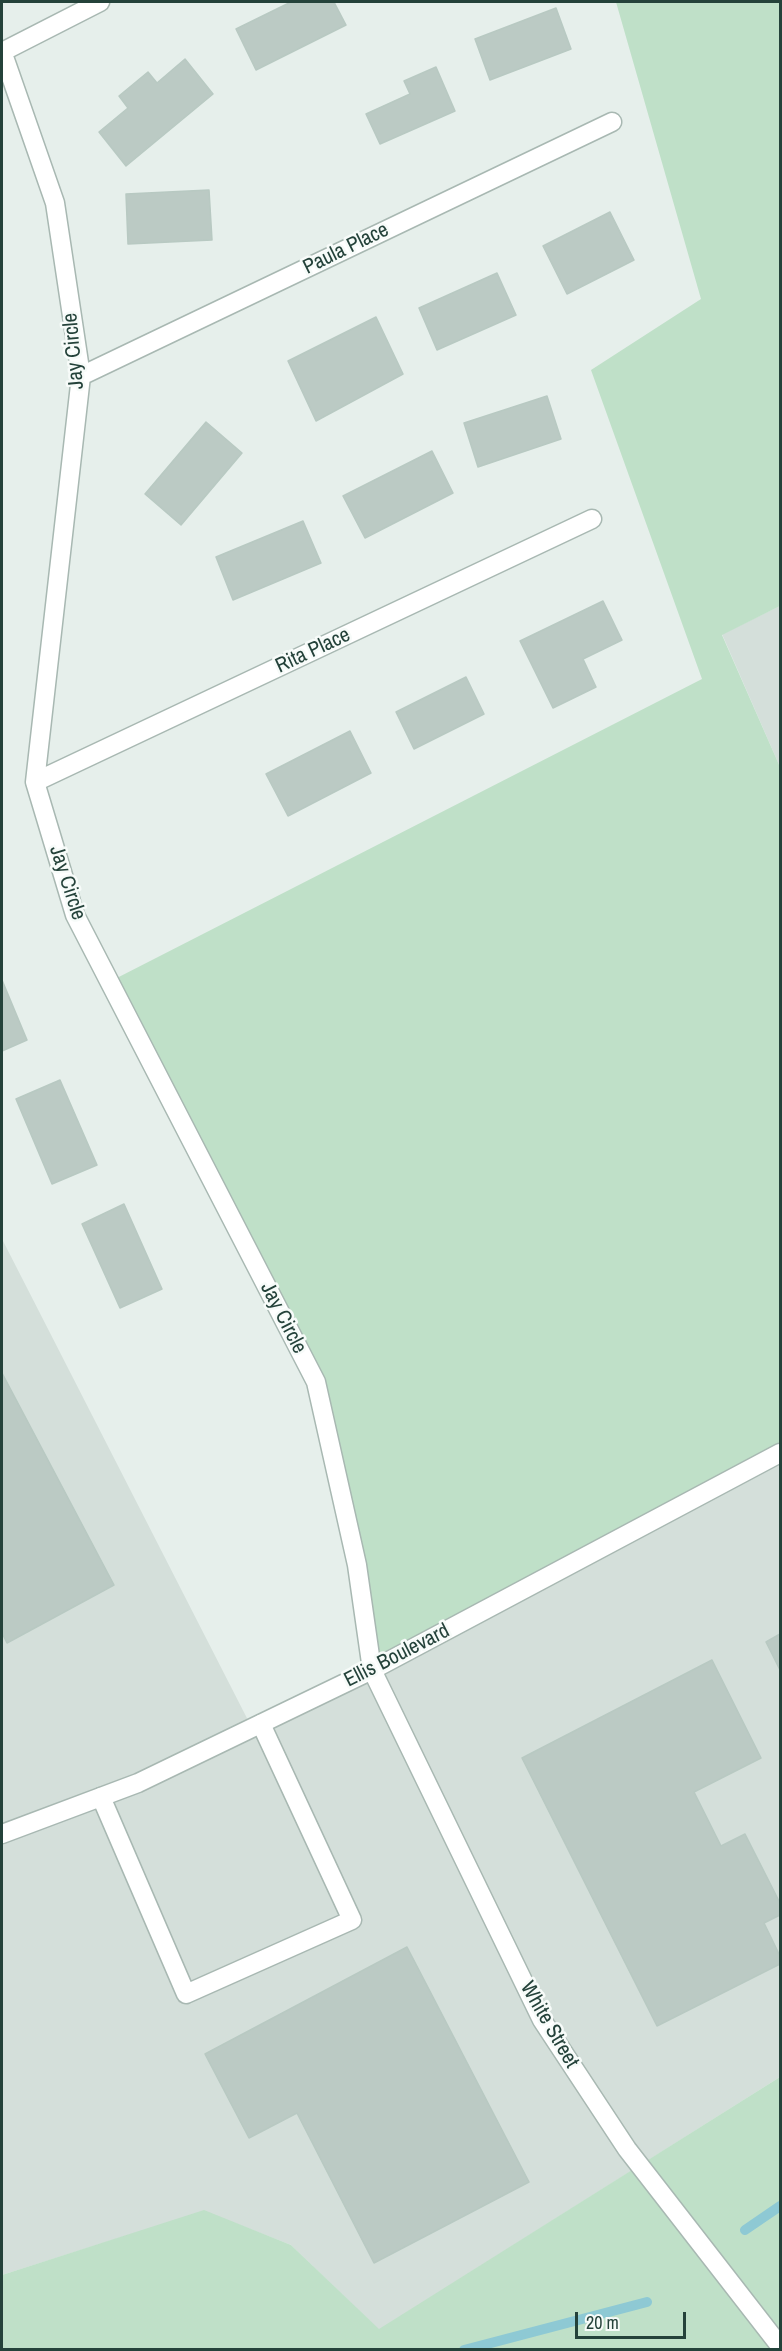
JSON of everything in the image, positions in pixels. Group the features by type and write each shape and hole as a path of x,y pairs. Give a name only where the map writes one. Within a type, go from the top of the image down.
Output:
{"street":[{"path":"2,51 100,2"},
{"name":"Jay Circle","path":"2,51 56,203 81,376 35,782 75,915 316,1382 357,1565 372,1670"},
{"name":"Paula Place","path":"81,376 612,122"},
{"name":"Rita Place","path":"35,782 592,519"},
{"name":"Ellis Boulevard","path":"2,1834 138,1784 372,1670 780,1453"},
{"name":"White Street","path":"372,1670 542,2020 627,2149 780,2346"},
{"path":"101,1797 186,1994 352,1920 261,1724"}],"shaded area":[{"path":"780,606 780,767 722,634"},
{"path":"2,1239 252,1728 780,1453 780,2077 379,2330 291,2245 204,2211 2,2275"}],"green space":[{"path":"616,2 780,2 780,606 722,635 780,767 780,1453 372,1670 316,1382 109,982 702,679 591,370 701,299"},
{"path":"780,2077 780,2349 2,2349 2,2275 204,2210 291,2245 379,2329"}],"building":[{"path":"291,2 334,2 346,25 256,70 236,29"},
{"path":"556,8 571,49 490,80 475,39"},
{"path":"185,59 213,94 126,166 99,132 128,108 119,96 148,72 157,83"},
{"path":"436,67 455,111 380,144 366,114 410,94 404,81"},
{"path":"209,190 212,240 128,244 126,194"},
{"path":"610,212 634,260 567,294 543,246"},
{"path":"497,273 516,315 437,350 419,308"},
{"path":"376,317 403,374 316,421 288,361"},
{"path":"547,396 561,439 478,467 464,423"},
{"path":"206,422 242,453 181,525 145,494"},
{"path":"432,451 453,493 365,538 343,496"},
{"path":"303,521 321,563 233,600 216,557"},
{"path":"603,601 622,640 583,659 596,687 553,708 520,641"},
{"path":"466,677 484,714 414,749 396,712"},
{"path":"350,731 371,773 288,816 266,774"},
{"path":"2,980 27,1040 2,1051"},
{"path":"60,1080 97,1165 52,1184 16,1099"},
{"path":"124,1204 162,1289 120,1308 82,1224"},
{"path":"2,1373 114,1585 7,1643 2,1633"},
{"path":"780,1634 780,1670 766,1642"},
{"path":"712,1660 761,1758 694,1792 721,1846 745,1834 780,1903 780,1915 764,1923 780,1956 780,1964 657,2026 522,1758"},
{"path":"407,1947 529,2182 374,2263 297,2113 249,2138 205,2054"}],"waterway":[{"path":"745,2230 780,2206"},
{"path":"464,2350 647,2302"}]}
